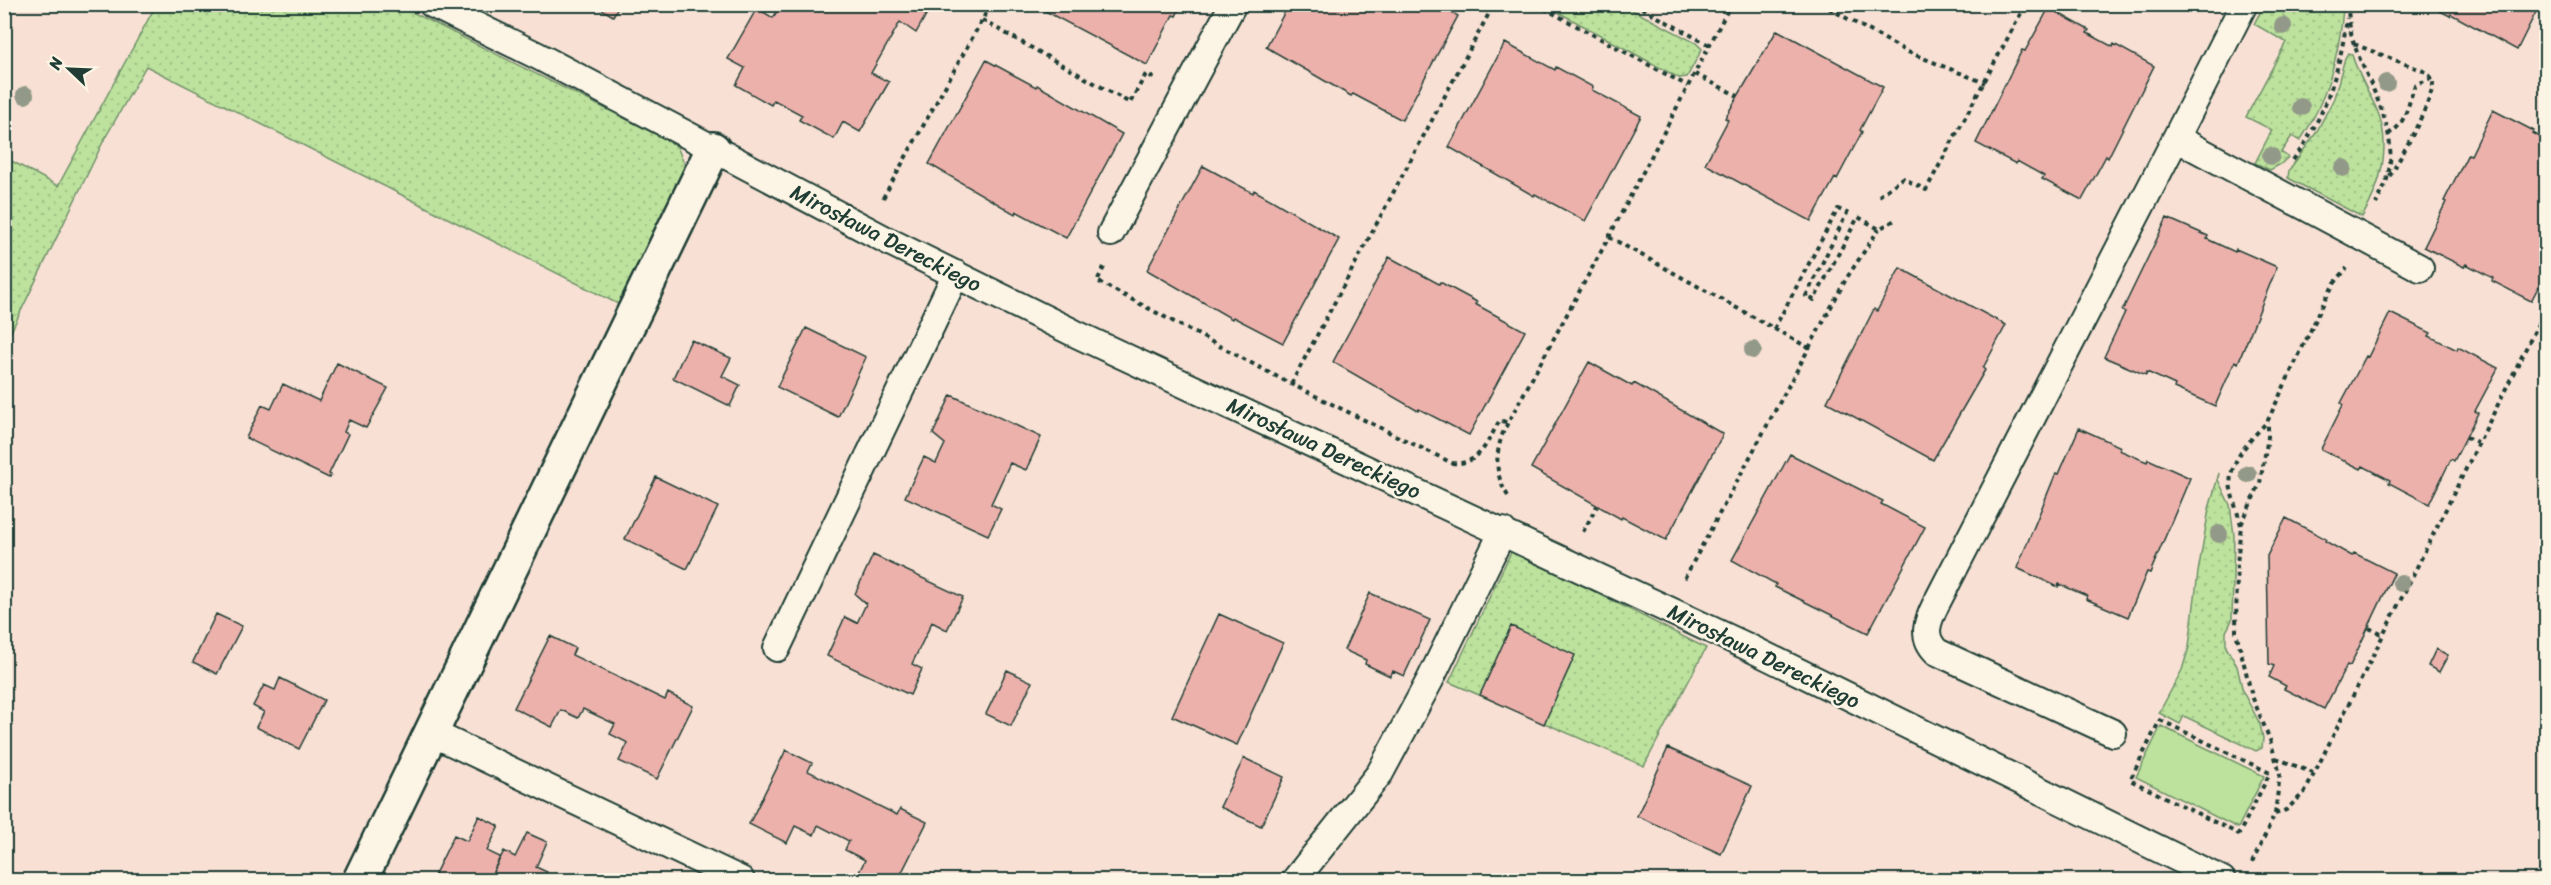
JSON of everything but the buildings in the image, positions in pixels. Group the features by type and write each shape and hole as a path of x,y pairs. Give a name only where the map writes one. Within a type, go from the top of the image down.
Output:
{"street":[{"path":"360,880 712,149"}],"lane":[{"name":"Mirosława Dereckiego","path":"432,4 538,56 866,229 1074,333 1503,531 1756,651 2222,880"},
{"path":"1111,233 1233,4"},
{"path":"2113,734 1937,652 1929,644 1926,633 1936,604 2244,4"},
{"path":"2175,138 2420,268"},
{"path":"777,648 956,274"},
{"path":"1295,880 1380,773 1430,680 1503,531"},
{"path":"432,733 741,880"}],"path":[{"path":"866,229 991,4"},
{"path":"1291,384 1494,4"},
{"path":"1536,4 1688,86"},
{"path":"1634,4 1709,45"},
{"path":"1513,500 1507,495 1500,480 1496,460 1498,444 1731,4"},
{"path":"1821,4 1908,52 1985,83"},
{"path":"1879,196 1903,178 1926,190 2026,4"},
{"path":"2267,187 2285,171 2306,143 2319,119 2338,67 2348,4"},
{"path":"2348,12 2354,44 2381,105 2388,134 2390,167 2387,180"},
{"path":"982,20 1131,103 1146,74"},
{"path":"2241,525 2230,487 2234,464 2268,420 2326,298 2349,266 2360,236 2387,180 2403,155 2433,86 2432,78 2426,72 2354,44"},
{"path":"1695,74 1738,96"},
{"path":"2388,134 2394,131 2406,115 2415,85 2432,78"},
{"path":"1774,328 1838,209 1847,213 1806,296 1815,300 1858,217 1879,229"},
{"path":"1684,579 1846,279 1879,229 1894,220"},
{"path":"1609,237 1809,348"},
{"path":"1109,287 1291,384 1452,463 1471,462 1480,453 1500,420 1508,423"},
{"path":"2275,814 2296,802 2305,792 2547,308"},
{"path":"2251,864 2275,814 2280,774 2263,718 2252,696 2236,632 2237,564 2241,525 2260,483 2268,437 2268,420"},
{"path":"2466,437 2479,443"},
{"path":"1591,539 1581,535 1597,506"},
{"path":"2369,628 2383,634"},
{"path":"2160,720 2270,773 2239,834 2130,780 2160,720"},
{"path":"2276,758 2313,773"}],"green space":[{"path":"2342,4 2343,8 2335,60 2317,110 2300,141 2292,136 2281,152 2288,157 2270,170 2255,163 2272,130 2246,117 2286,42 2254,24 2264,5"},
{"path":"156,5 398,5 676,144 688,173 624,307 146,66 104,140 5,344 5,160 6,158 58,186"},
{"path":"1545,5 1623,5 1696,43 1702,49 1687,77 1679,78"},
{"path":"2348,53 2352,55 2377,110 2384,137 2379,179 2362,217 2288,178 2289,170 2316,133 2334,98"},
{"path":"2219,473 2218,480 2230,505 2234,535 2232,620 2226,632 2226,647 2237,666 2243,692 2260,724 2263,738 2262,748 2256,751 2184,716 2180,724 2159,713 2182,670 2189,647 2198,572 2209,509"},
{"path":"1512,550 1706,648 1644,766 1449,682"},
{"path":"2161,726 2264,776 2238,828 2136,777"}]}
